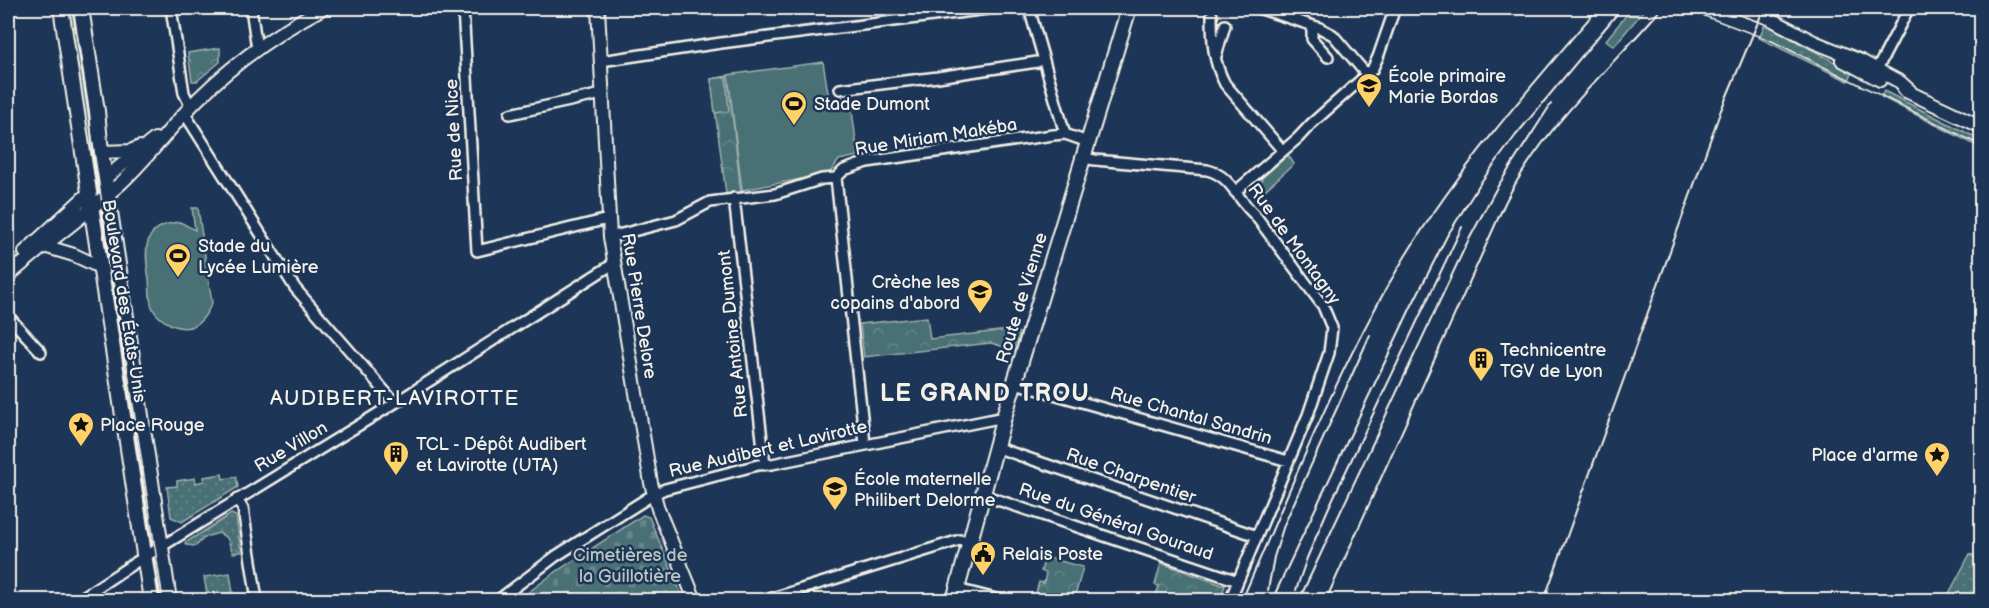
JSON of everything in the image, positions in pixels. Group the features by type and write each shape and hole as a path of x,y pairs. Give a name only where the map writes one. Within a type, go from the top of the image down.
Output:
{"main road":[{"name":"Boulevard des États-Unis","path":"61,8 151,600"},
{"name":"Boulevard des États-Unis","path":"81,8 169,600"},
{"name":"Route de Vienne","path":"956,595 995,447 1129,8"},
{"path":"88,194 105,178"}],"street":[{"path":"171,8 188,111 295,288 395,403"},
{"path":"251,8 257,49"},
{"path":"11,266 44,246 91,210 143,160 188,111 257,49 284,29 323,8"},
{"name":"Rue de Nice","path":"463,8 477,251 608,219"},
{"name":"Rue Pierre Delore","path":"598,8 609,237 613,264 654,494 696,600"},
{"path":"601,61 721,43 996,8"},
{"path":"1029,8 1065,134 1088,142"},
{"path":"1258,8 1333,35 1367,75"},
{"path":"1235,192 1367,75 1375,64 1395,8"},
{"path":"1741,8 1769,18 1814,42 1827,52 1900,82 1910,91 1982,127"},
{"path":"1874,72 1909,8"},
{"path":"1212,15 1212,43 1219,73 1225,84 1283,151"},
{"path":"1215,58 1225,25"},
{"path":"1309,26 1312,39 1328,57"},
{"path":"840,89 1037,62"},
{"path":"510,114 602,94"},
{"path":"105,178 169,130"},
{"name":"Rue Miriam Makéba","path":"609,237 676,220 710,202 775,194 822,179 837,178 844,170 867,162 1065,134"},
{"path":"101,152 130,151 147,145"},
{"name":"Rue de Montagny","path":"1083,158 1213,171 1225,179 1323,306 1332,328 1329,353 1318,386 1230,600"},
{"path":"837,178 864,444"},
{"path":"11,266 88,194"},
{"name":"Rue Antoine Dumont","path":"734,198 765,465"},
{"path":"44,246 74,255 100,267"},
{"name":"Rue Villon","path":"78,600 162,545 395,403 613,264"},
{"path":"8,316 41,352"},
{"name":"Rue Chantal Sandrin","path":"1015,383 1288,461"},
{"name":"Rue Audibert et Lavirotte","path":"498,600 556,556 664,489 864,444 1004,417"},
{"name":"Rue Charpentier","path":"995,447 1257,536"},
{"name":"Rue du Général Gouraud","path":"982,495 1238,581"},
{"path":"237,499 243,509 257,600"},
{"path":"766,600 960,540 969,543"},
{"path":"956,595 1000,600"}],"green space":[{"path":"64,8 77,8 100,161 88,163"},
{"path":"1632,8 1646,8 1614,46 1606,40"},
{"path":"1765,24 1853,72 1848,81 1759,38"},
{"path":"220,48 220,62 197,81 192,81 188,53"},
{"name":"Stade Dumont","path":"823,62 829,99 850,96 858,156 839,160 829,174 742,190 728,75"},
{"path":"728,76 741,193 726,194 711,79"},
{"path":"726,77 729,111 715,113 711,79"},
{"path":"1884,91 1981,140 1981,148 1881,97"},
{"path":"1288,155 1294,164 1264,191 1260,187 1262,178"},
{"name":"Stade du Lycée Lumière","path":"192,208 198,208 212,303 198,323 183,328 159,317 152,307 146,258 148,240 158,228 180,222 195,230"},
{"path":"111,225 145,452 132,454 97,227"},
{"path":"927,317 930,339 1008,330 1020,333 1014,350 991,343 864,357 860,324"},
{"path":"222,474 223,479 236,477 238,487 182,522 171,517 167,487 177,486 177,481 195,478 196,483 204,481 204,477"},
{"path":"231,514 236,516 241,552 233,553 227,538 219,533 205,537 196,546 186,545 185,543"},
{"name":"Cimetières de la Guillotière","path":"643,515 649,517 684,600 518,600 554,573"},
{"path":"1970,554 1981,560 1981,579 1971,600 1946,599"},
{"path":"1045,557 1083,567 1074,600 1034,599 1039,582 1044,583 1046,573 1041,571"},
{"path":"1161,563 1225,586 1219,600 1155,598 1159,586 1155,585"},
{"path":"230,573 234,600 208,600 204,577"}],"tram line":[{"path":"72,8 163,600"},
{"path":"1683,8 1772,41 1982,146"}],"railway":[{"path":"1242,600 1338,381 1406,255 1473,159 1598,8"},
{"path":"1272,600 1447,236 1481,182 1516,135 1622,8"},
{"path":"1326,600 1505,203 1520,175 1557,125 1662,8"},
{"path":"1544,600 1721,110 1764,8"},
{"path":"1299,600 1466,245 1496,189 1551,104"},
{"path":"1296,590 1328,509 1462,227"},
{"path":"1268,590 1274,557 1284,525 1370,335"}],"place":[{"name":"École primaire Marie Bordas","path":"1369,109"},
{"name":"Stade Dumont","path":"794,127"},
{"name":"Stade du Lycée Lumière","path":"178,279"},
{"name":"Crèche les copains d'abord","path":"980,315"},
{"name":"Technicentre TGV de Lyon","path":"1481,383"},
{"name":"Place Rouge","path":"81,448"},
{"name":"TCL - Dépôt Audibert et Lavirotte (UTA)","path":"396,477"},
{"name":"Place d'arme","path":"1937,478"},
{"name":"École maternelle Philibert Delorme","path":"835,512"},
{"name":"Relais Poste","path":"983,577"}],"district":[{"name":"LE GRAND TROU","path":"985,393"},
{"name":"AUDIBERT-LAVIROTTE","path":"395,398"}]}
